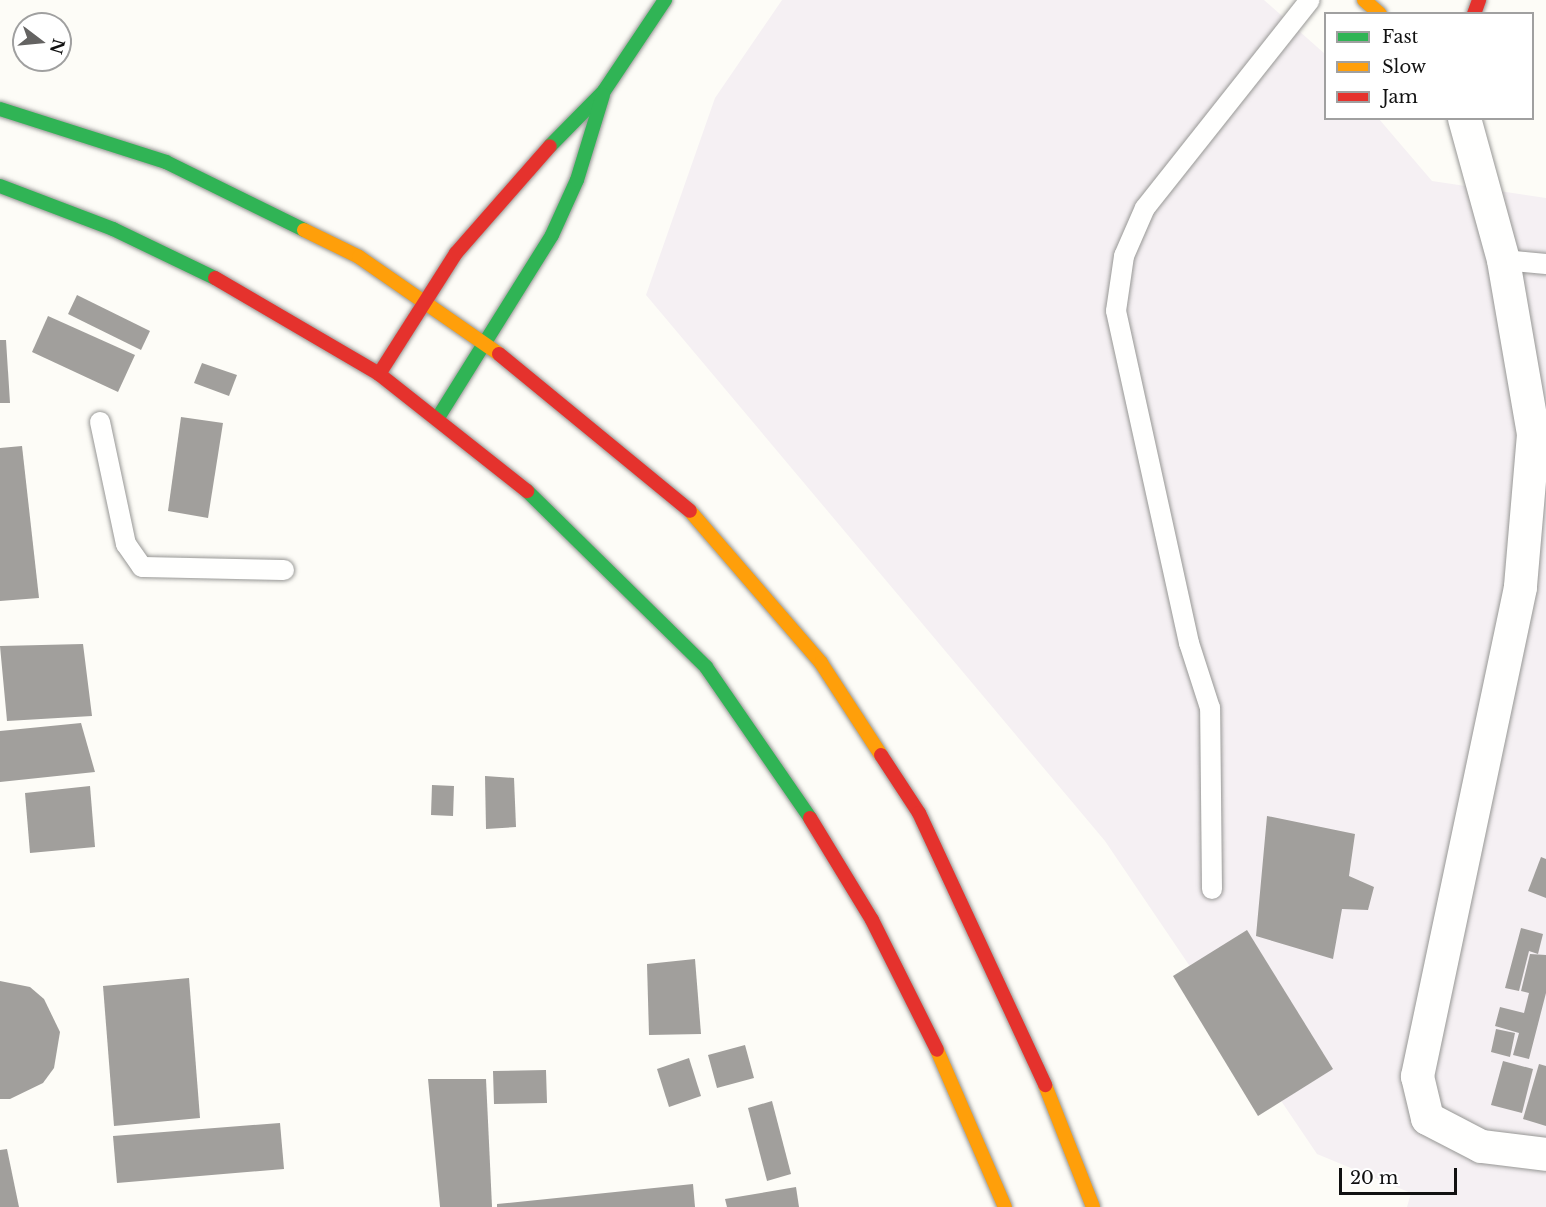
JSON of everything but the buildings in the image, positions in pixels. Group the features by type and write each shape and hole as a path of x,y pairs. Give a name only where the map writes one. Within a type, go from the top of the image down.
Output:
{"main road":[{"path":"379,374 426,300 500,197 604,91 665,0"},
{"path":"1364,0 1378,12"},
{"path":"439,416 487,345 569,199 604,91"},
{"path":"0,109 166,162 251,200 359,256 426,300 598,428 696,516 821,663 919,813 1019,1020 1093,1207"},
{"path":"0,186 113,229 256,298 379,374 439,416 607,565 706,667 792,788 872,920 955,1086 1005,1207"}],"street":[{"path":"1465,120 1503,260 1533,434 1520,587 1417,1076 1427,1118 1480,1146 1546,1154"}],"lane":[{"path":"1212,889 1210,708 1189,643 1116,311 1124,256 1145,208 1310,0"},
{"path":"1503,260 1546,264"},
{"path":"100,422 126,544 142,567 284,570"}],"shaded area":[{"path":"782,0 1264,0 1324,53 1324,120 1380,120 1432,181 1546,198 1546,1207 1407,1207 1411,1193 1317,1154 1105,841 646,295 715,98"}],"traffic: fast":[{"path":"550,146 604,91 665,0"},
{"path":"439,416 552,235 577,180 603,95"},
{"path":"0,109 166,162 304,230"},
{"path":"0,186 113,229 215,278"},
{"path":"527,491 706,667 810,818"}],"traffic: slow":[{"path":"1364,0 1378,12"},
{"path":"304,230 359,257 499,354"},
{"path":"690,511 821,663 881,755"},
{"path":"937,1050 1005,1207"},
{"path":"1045,1085 1093,1207"}],"traffic: jam":[{"path":"1475,12 1479,0"},
{"path":"379,374 456,253 550,146"},
{"path":"215,278 379,374 527,491"},
{"path":"499,354 690,511"},
{"path":"881,755 919,813 1045,1085"},
{"path":"810,818 872,920 937,1050"}]}
